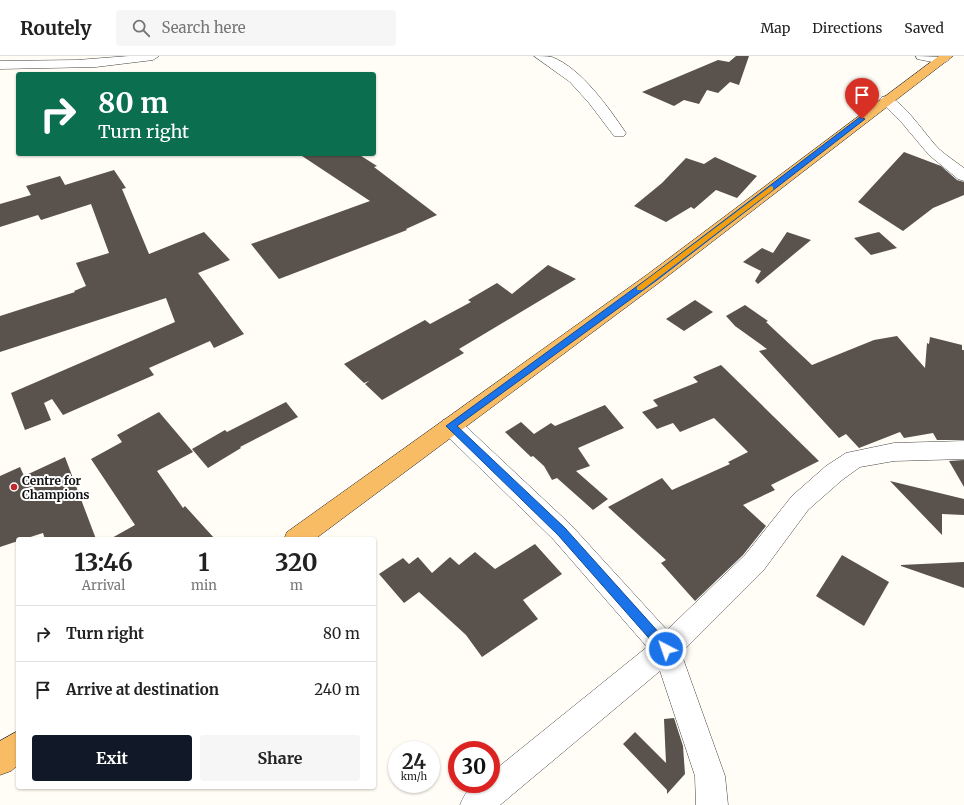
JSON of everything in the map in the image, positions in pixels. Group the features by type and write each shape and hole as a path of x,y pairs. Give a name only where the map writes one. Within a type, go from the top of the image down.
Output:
{"highway":[{"path":"299,537 654,278 944,58"},
{"path":"0,760 16,748"}],"street":[{"path":"0,65 64,65 132,60 153,56"},
{"path":"540,56 560,66 578,83 600,106 619,133"},
{"path":"922,56 944,58"},
{"path":"887,100 907,120 934,152 964,176"},
{"path":"451,426 562,532 666,649 710,776 712,805"},
{"path":"476,805 666,649 754,563 800,504 841,468 854,459 894,452 964,450"}],"building":[{"path":"736,56 749,56 739,85 730,82 718,93 707,90 699,104 684,100 674,106 642,92 718,60 729,62"},
{"path":"904,152 941,166 957,180 964,182 964,195 933,208 903,231 858,202"},
{"path":"302,156 361,156 377,166 374,167 437,215 406,229 407,230 279,279 251,244 370,201"},
{"path":"715,157 757,176 737,198 716,190 694,209 691,207 666,222 634,206 662,183 686,158 704,164"},
{"path":"114,170 126,188 122,189 149,254 204,232 230,260 198,273 244,334 214,348 210,341 149,368 154,375 63,415 52,399 44,403 51,420 25,430 11,393 175,322 166,298 0,352 0,316 75,292 74,291 86,286 76,263 109,253 91,204 41,220 38,215 0,227 0,204 31,195 26,186 60,176 65,185"},
{"path":"787,232 811,240 758,284 755,281 761,271 743,262 762,248 773,253"},
{"path":"879,232 897,248 871,255 854,238"},
{"path":"548,265 576,279 459,349 464,353 382,400 365,384 369,381 364,383 344,364 425,320 430,324 471,302 468,300 497,283 512,294"},
{"path":"695,300 713,312 684,331 666,319"},
{"path":"745,305 768,321 766,322 812,365 874,340 897,336 925,368 927,343 929,344 930,337 962,345 962,350 964,350 964,440 937,440 933,433 904,438 900,432 859,448 846,434 839,438 759,351 767,349 735,326 726,316"},
{"path":"721,365 819,461 771,485 775,490 743,505 766,526 743,555 695,601 661,563 666,560 608,507 662,478 672,490 730,464 728,462 748,452 714,418 680,432 673,423 657,429 642,412 658,406 653,400 698,382 693,377"},
{"path":"286,402 298,417 240,447 241,448 208,468 192,449 225,430 227,432"},
{"path":"605,405 624,428 578,448 590,466 576,471 608,499 593,510 557,478 552,480 544,466 533,456 531,457 505,432 521,422 534,434 551,423 555,426"},
{"path":"159,412 193,452 157,471 183,508 185,506 213,537 114,537 135,525 91,459 122,442 117,435"},
{"path":"65,457 95,537 44,537 43,533 30,537 16,537 16,542 0,547 0,476 20,467 24,476"},
{"path":"964,460 964,487 949,461"},
{"path":"890,481 964,499 964,515 942,514 942,535"},
{"path":"535,544 562,574 523,600 538,619 482,657 466,635 419,592 404,603 379,574 403,558 409,564 418,557 432,573 450,557 459,565 475,552 495,569"},
{"path":"842,555 889,582 864,626 816,596"},
{"path":"964,562 964,588 901,566 901,565"},
{"path":"674,718 683,746 685,774 667,794 667,790 623,744 635,732 666,763 664,719"}],"slow traffic":[{"path":"640,288 771,188"}],"place":[{"name":"Centre for Champions","path":"14,487"}],"route":[{"path":"666,649 562,532 451,426 654,278 862,119"}]}
